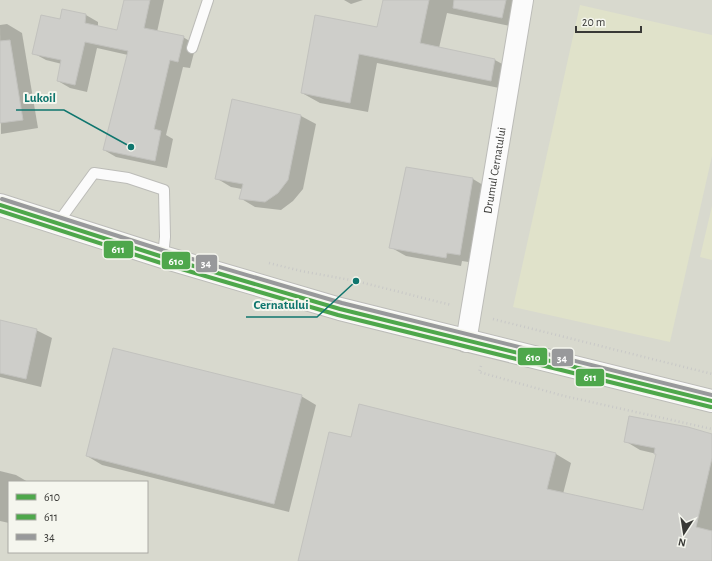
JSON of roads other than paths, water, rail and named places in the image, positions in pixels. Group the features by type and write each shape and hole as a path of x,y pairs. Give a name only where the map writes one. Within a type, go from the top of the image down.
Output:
{"main road":[{"path":"0,205 163,257 340,309 466,342 712,401"}],"street":[{"name":"Drumul Cernatului","path":"466,342 523,0"}],"lane":[{"path":"192,48 208,0"},
{"path":"57,224 94,173 128,178 164,190 165,237 163,257"}],"place":[{"name":"Lukoil","path":"131,147"},
{"name":"Cernatului","path":"356,281"}]}
